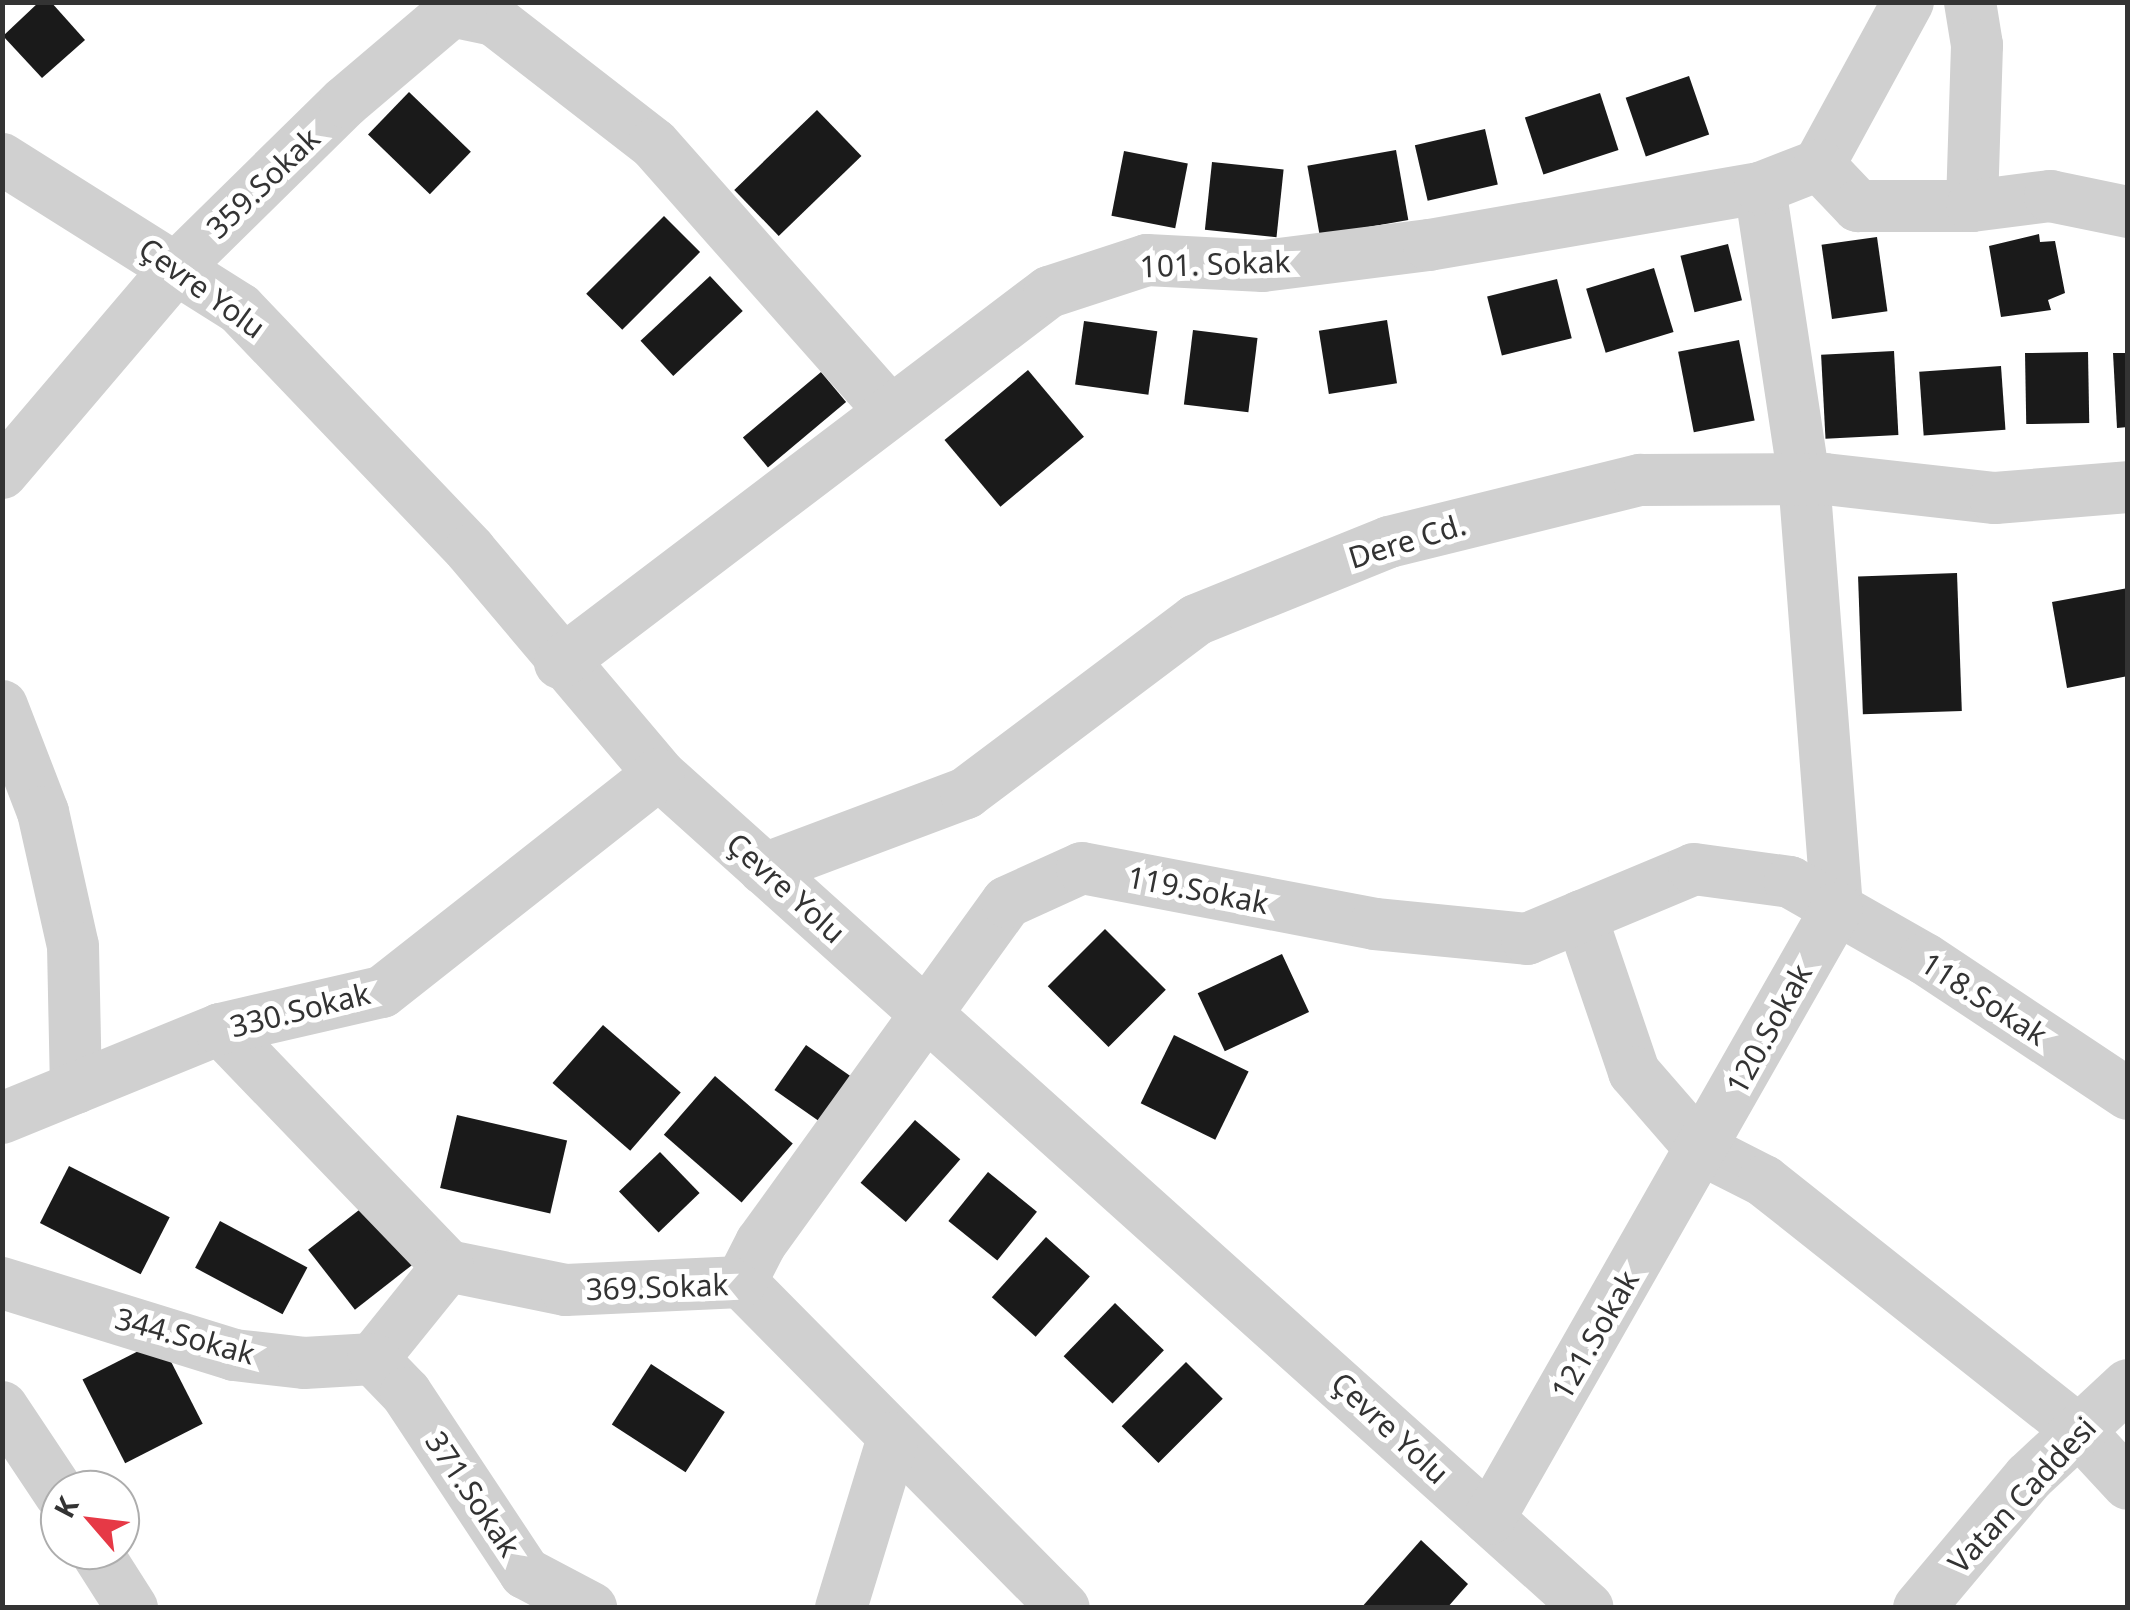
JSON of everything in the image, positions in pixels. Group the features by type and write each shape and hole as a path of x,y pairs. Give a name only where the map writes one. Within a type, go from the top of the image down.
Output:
{"street":[{"path":"1908,2 1820,165 1858,206 1972,206 2050,196 2128,212"},
{"path":"1970,2 1977,45 1972,206"},
{"path":"460,7 494,20 654,144 887,407"},
{"name":"359.Sokak","path":"2,473 178,266 345,102 460,7"},
{"name":"Çevre Yolu","path":"2,159 178,266 240,309 348,414 659,774 1588,1608"},
{"name":"101. Sokak","path":"560,663 887,407 986,345 1049,292 1147,260 1262,266 1760,188 1820,165"},
{"path":"1760,188 1804,479 1836,908"},
{"name":"Dere Cd.","path":"764,869 966,794 1196,620 1389,542 1640,480 1804,479 1995,498 2128,487"},
{"path":"2,706 42,812 73,946 76,1088"},
{"name":"330.Sokak","path":"2,1118 220,1029 382,992 659,774"},
{"name":"119.Sokak","path":"741,1282 1007,902 1082,868 1375,924 1527,939 1694,869 1790,882 1836,908"},
{"name":"118.Sokak","path":"1836,908 2128,1094"},
{"name":"120.Sokak","path":"1701,1149 1836,908"},
{"path":"1581,916 1634,1072 1701,1149 1764,1182 2078,1431 2128,1484"},
{"path":"220,1029 448,1266 373,1360"},
{"name":"121.Sokak","path":"1489,1519 1701,1149"},
{"name":"369.Sokak","path":"448,1266 566,1290 741,1282 1064,1608"},
{"name":"344.Sokak","path":"2,1282 234,1355 373,1360"},
{"name":"371.Sokak","path":"373,1360 406,1392 526,1573 590,1608"},
{"name":"Vatan Caddesi","path":"1919,1608 2078,1431 2128,1385"},
{"path":"2,1408 44,1470"},
{"path":"841,1608 893,1438"},
{"path":"108,1570 132,1608"}],"building":[{"path":"39,2 51,2 85,40 42,78 3,36"},
{"path":"1689,76 1709,135 1646,156 1626,98"},
{"path":"409,92 471,152 430,194 368,134"},
{"path":"1600,93 1619,150 1543,174 1525,117"},
{"path":"817,110 861,156 779,236 734,190"},
{"path":"1485,129 1498,185 1428,201 1415,145"},
{"path":"1396,150 1408,220 1320,236 1307,166"},
{"path":"1124,151 1188,163 1175,228 1111,216"},
{"path":"1212,162 1284,170 1276,237 1205,230"},
{"path":"664,216 700,252 622,330 586,294"},
{"path":"2039,234 2040,242 2055,241 2065,293 2048,300 2051,310 2001,317 1989,246"},
{"path":"1877,237 1887,311 1832,319 1822,245"},
{"path":"1728,244 1742,300 1694,312 1680,256"},
{"path":"1654,268 1674,332 1606,353 1586,289"},
{"path":"710,276 743,311 673,376 641,341"},
{"path":"1557,279 1572,338 1502,356 1487,296"},
{"path":"1387,320 1397,383 1329,394 1319,331"},
{"path":"1084,321 1157,331 1148,395 1075,384"},
{"path":"1193,330 1258,338 1248,412 1184,404"},
{"path":"1739,340 1755,420 1694,432 1678,352"},
{"path":"1894,351 1898,435 1825,439 1821,355"},
{"path":"2088,352 2089,423 2026,424 2025,353"},
{"path":"2113,353 2128,353 2128,427 2117,428"},
{"path":"2001,366 2005,430 1924,436 1919,372"},
{"path":"1028,370 1084,437 1000,507 945,440"},
{"path":"821,372 846,402 768,467 743,438"},
{"path":"1957,573 1962,711 1863,714 1858,576"},
{"path":"2128,588 2128,676 2067,688 2052,602"},
{"path":"1105,929 1166,990 1109,1047 1048,986"},
{"path":"1282,954 1309,1012 1225,1051 1198,993"},
{"path":"603,1025 681,1093 630,1151 552,1083"},
{"path":"1174,1035 1249,1071 1215,1140 1141,1103"},
{"path":"806,1045 851,1077 820,1122 774,1090"},
{"path":"715,1076 793,1144 742,1202 664,1135"},
{"path":"457,1115 567,1140 550,1213 440,1188"},
{"path":"915,1120 960,1159 906,1222 861,1183"},
{"path":"660,1152 700,1193 659,1233 619,1192"},
{"path":"69,1166 170,1217 141,1274 40,1223"},
{"path":"988,1172 1037,1212 997,1261 948,1221"},
{"path":"368,1203 415,1263 355,1310 308,1250"},
{"path":"220,1221 307,1267 283,1314 195,1268"},
{"path":"1046,1237 1090,1276 1036,1337 992,1297"},
{"path":"1115,1303 1164,1350 1113,1403 1064,1356"},
{"path":"160,1340 203,1424 125,1463 82,1379"},
{"path":"1186,1362 1223,1399 1158,1463 1122,1426"},
{"path":"651,1364 725,1412 686,1472 612,1424"},
{"path":"1421,1540 1468,1584 1447,1608 1361,1608"}]}
